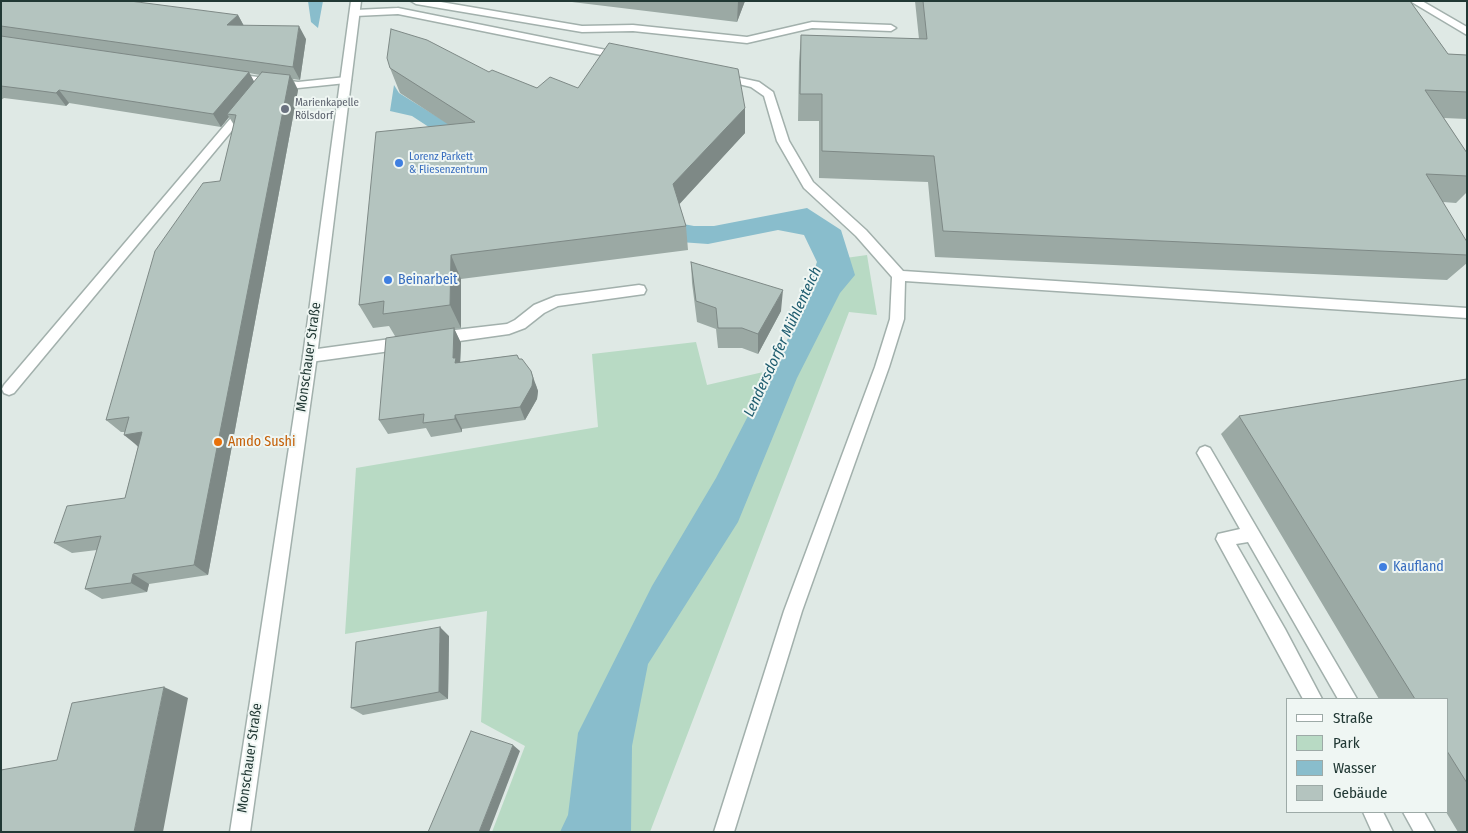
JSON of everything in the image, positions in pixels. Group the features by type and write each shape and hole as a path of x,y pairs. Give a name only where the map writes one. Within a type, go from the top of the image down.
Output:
{"street":[{"path":"416,1 582,29 633,28 747,40 812,26 891,28"},
{"path":"1415,1 1467,32"},
{"path":"355,7 398,10 628,58"},
{"name":"Monschauer Straße","path":"240,832 310,356 355,7"},
{"path":"218,74 298,85 346,80"},
{"path":"710,75 754,84 768,94 783,141 808,185 861,234 899,276 1467,313"},
{"path":"9,389 267,82"},
{"path":"724,832 793,611 882,366 897,318 899,276"},
{"path":"310,356 509,329 520,324 539,309 556,301 639,290"},
{"path":"1205,452 1347,698"},
{"path":"1252,534 1224,539 1312,698"},
{"path":"1374,813 1383,832"},
{"path":"1414,813 1425,832"}],"green space":[{"path":"867,255 877,315 849,312 650,832 492,832 525,746 481,722 487,611 345,634 356,468 598,427 592,354 696,342 707,385 772,370 799,317 817,262"}],"water":[{"path":"308,1 323,1 318,28 311,22"},
{"path":"394,85 399,93 457,129 667,221 694,226 714,226 807,208 841,230 855,275 840,293 797,378 738,522 648,664 632,746 631,832 560,832 568,815 578,733 652,586 716,478 799,317 817,262 804,235 778,230 708,244 680,242 441,135 412,116 390,111"}],"building":[{"path":"1,1 130,1 238,15 227,25 299,26 293,67 1,26"},
{"path":"923,1 1410,1 1448,54 1467,55 1467,92 1425,90 1467,153 1467,176 1426,174 1467,242 1467,255 943,231 934,156 822,151 822,94 800,94 801,35 927,39"},
{"path":"391,29 427,40 489,72 492,70 537,88 550,77 578,88 609,43 738,69 745,108 673,184 686,226 451,255 450,305 383,314 384,301 359,305 376,132 475,122 390,68 387,58"},
{"path":"1,36 249,72 213,114 59,90 56,93 1,86"},
{"path":"262,72 290,75 194,565 133,574 131,583 85,589 101,536 54,543 67,506 125,498 142,432 124,435 129,417 106,420 155,251 203,183 220,181 236,115 227,114"},
{"path":"691,262 783,290 758,334 742,328 718,328 716,308 696,301"},
{"path":"454,328 453,358 456,358 455,363 517,355 519,359 522,359 531,371 533,378 532,386 520,407 455,415 455,419 423,423 424,414 379,420 386,338"},
{"name":"Kaufland","path":"1467,379 1467,783 1448,753 1448,698 1414,698 1239,416"},
{"path":"440,627 439,692 351,708 356,642"},
{"path":"164,687 134,832 1,832 1,770 57,760 72,703"},
{"path":"471,731 513,745 479,832 428,832"}],"place":[{"name":"Marienkapelle Rölsdorf","path":"285,109"},
{"name":"Lorenz Parkett & Fliesenzentrum","path":"399,163"},
{"name":"Beinarbeit","path":"388,280"},
{"name":"Amdo Sushi","path":"218,442"},
{"name":"Kaufland","path":"1383,567"}],"water label":[{"name":"Lendersdorfer Mühlenteich","path":"783,342"}]}
